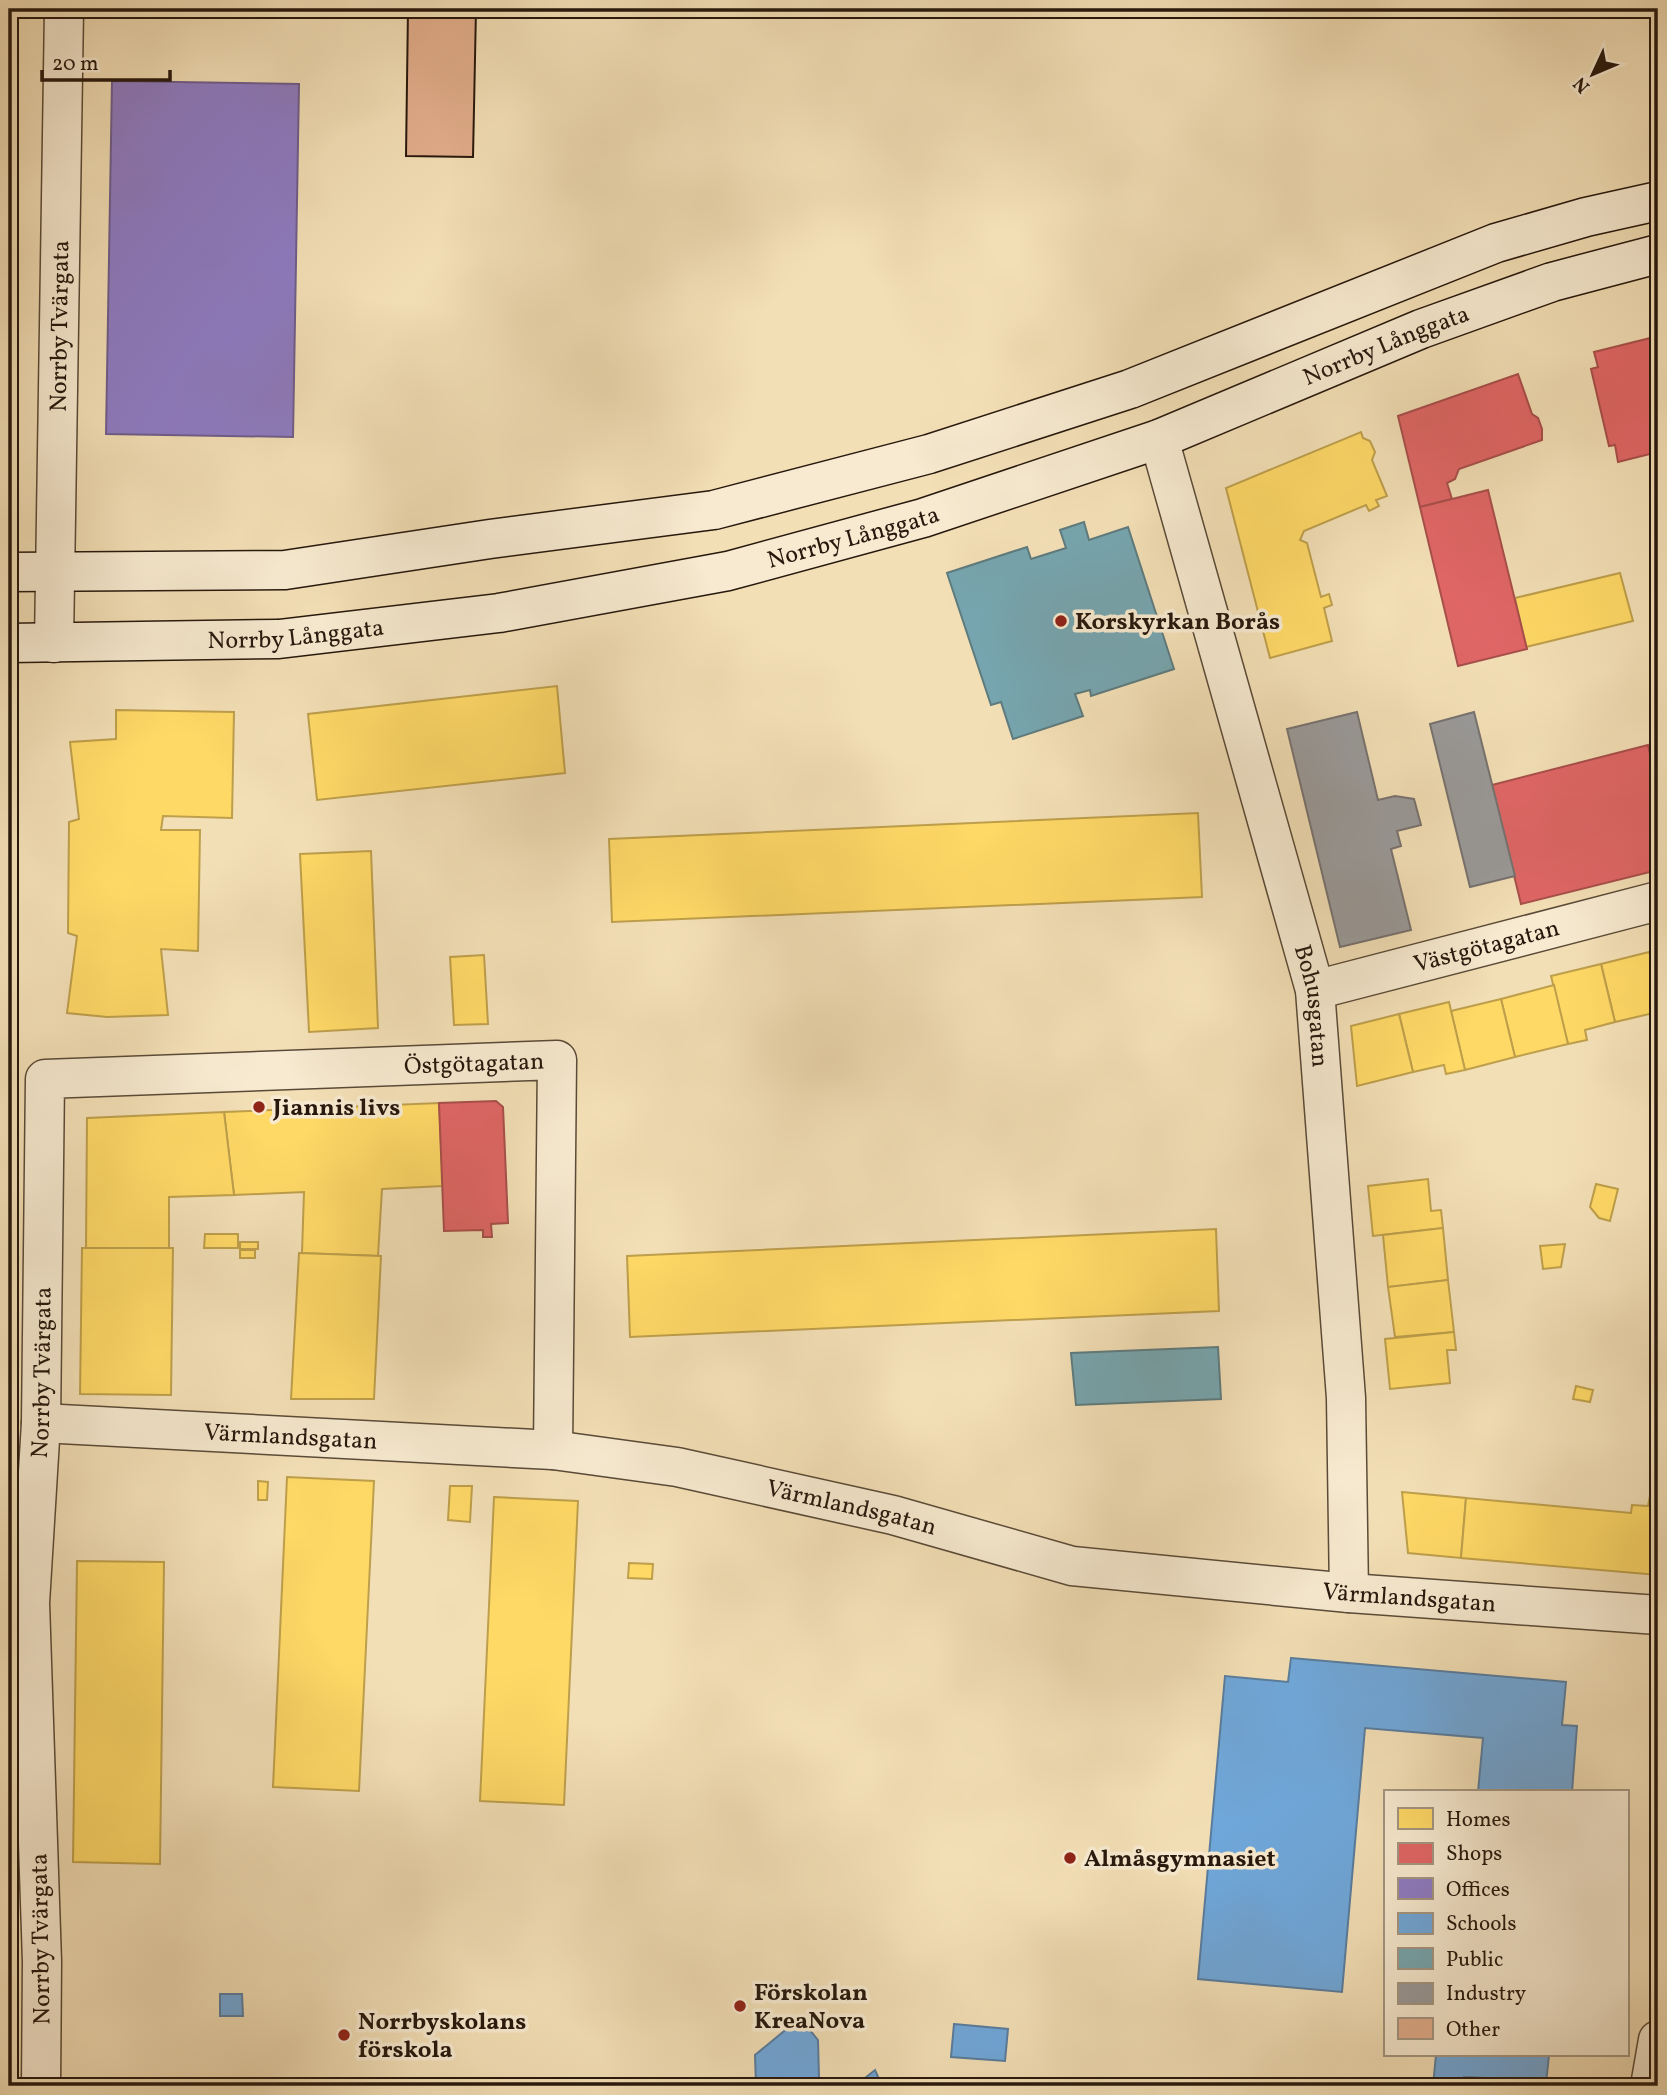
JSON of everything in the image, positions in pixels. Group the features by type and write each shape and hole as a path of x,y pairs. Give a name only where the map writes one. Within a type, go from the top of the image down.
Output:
{"street":[{"name":"Norrby Tvärgata","path":"54,643 64,9"},
{"path":"9,572 285,570 490,539 714,510 929,454 1130,389 1496,243 1586,216 1658,201"},
{"name":"Norrby Långgata","path":"9,643 279,639 499,614 728,571 923,517 1159,439 1421,329 1552,282 1658,254"},
{"name":"Bohusgatan","path":"1159,439 1315,990 1346,1398 1349,1593"},
{"name":"Västgötagatan","path":"1315,990 1658,901"},
{"name":"Östgötagatan","path":"45,1079 557,1060 553,1450"},
{"name":"Norrby Tvärgata","path":"41,2086 42,1962 30,1603 41,1423 45,1079"},
{"name":"Värmlandsgatan","path":"41,1423 553,1450 677,1467 866,1509 1072,1566 1349,1593 1658,1615"},
{"path":"1650,2086 1658,2040"}],"building: Homes":[{"path":"1361,432 1363,438 1370,441 1375,452 1372,460 1387,496 1376,500 1379,506 1369,511 1366,505 1304,531 1300,540 1307,543 1321,597 1329,594 1332,605 1324,608 1332,641 1270,658 1226,488"},
{"path":"1620,573 1633,621 1526,647 1515,598"},
{"path":"557,686 565,773 317,800 308,714"},
{"path":"116,710 234,712 232,818 163,816 161,830 200,830 198,951 161,949 168,1015 107,1017 67,1013 77,936 68,933 69,822 79,819 70,742 116,739"},
{"path":"1198,813 1202,897 612,922 609,839"},
{"path":"371,851 378,1028 309,1032 300,854"},
{"path":"1649,952 1651,958 1658,956 1658,973 1655,974 1658,1012 1615,1022 1601,964"},
{"path":"484,955 488,1024 454,1025 450,957"},
{"path":"1601,964 1615,1022 1585,1030 1587,1040 1568,1044 1551,976"},
{"path":"1554,985 1568,1044 1515,1057 1501,999"},
{"path":"1501,999 1515,1057 1465,1070 1451,1011"},
{"path":"1449,1002 1465,1070 1446,1074 1444,1065 1413,1072 1399,1014"},
{"path":"1399,1014 1413,1072 1357,1086 1351,1026"},
{"path":"439,1103 443,1186 382,1189 378,1256 302,1253 304,1192 234,1195 224,1112"},
{"path":"224,1112 234,1195 169,1197 169,1248 86,1248 87,1118"},
{"path":"1428,1179 1431,1211 1441,1210 1443,1228 1373,1236 1368,1186"},
{"path":"1596,1184 1618,1189 1610,1221 1599,1218 1590,1207"},
{"path":"9,1221 11,1221 9,1484"},
{"path":"1443,1228 1448,1280 1388,1287 1383,1235"},
{"path":"1216,1229 1219,1311 630,1337 627,1256"},
{"path":"205,1234 238,1234 238,1248 204,1248"},
{"path":"240,1242 258,1242 258,1249 240,1249"},
{"path":"1565,1244 1561,1267 1543,1269 1540,1246"},
{"path":"82,1248 173,1248 171,1395 80,1394"},
{"path":"240,1250 255,1250 255,1258 240,1258"},
{"path":"299,1253 381,1256 374,1399 291,1399"},
{"path":"1448,1280 1454,1332 1395,1337 1388,1287"},
{"path":"1454,1332 1456,1350 1447,1350 1450,1383 1390,1389 1385,1339"},
{"path":"1576,1386 1593,1390 1590,1402 1573,1399"},
{"path":"287,1477 374,1481 359,1791 273,1787"},
{"path":"258,1481 268,1482 267,1500 258,1500"},
{"path":"450,1486 472,1486 470,1522 448,1520"},
{"path":"1402,1492 1466,1498 1461,1558 1408,1553"},
{"path":"1650,1496 1658,1498 1658,1575 1461,1558 1466,1498 1631,1513 1632,1505 1648,1506"},
{"path":"494,1497 578,1501 564,1805 480,1801"},
{"path":"77,1561 164,1562 160,1864 73,1862"},
{"path":"629,1563 653,1564 652,1579 628,1578"}],"building: Shops":[{"path":"1658,336 1658,452 1618,462 1615,445 1609,446 1591,369 1598,367 1594,352"},
{"path":"1518,374 1532,414 1538,418 1542,429 1542,440 1459,469 1455,479 1447,483 1452,499 1420,507 1398,416"},
{"path":"1488,490 1527,649 1458,666 1420,507"},
{"path":"1648,745 1658,790 1658,870 1521,904 1492,785"},
{"path":"1658,763 1658,790 1652,765"},
{"path":"496,1101 503,1107 508,1223 491,1224 492,1237 483,1237 483,1230 444,1231 439,1103"}],"building: Offices":[{"path":"112,81 299,84 293,437 106,434"}],"building: Schools":[{"path":"1291,1658 1566,1682 1562,1725 1577,1726 1572,1790 1478,1790 1483,1738 1365,1728 1342,1992 1198,1979 1225,1676 1288,1682"},
{"path":"220,1994 242,1994 243,2016 220,2016"},
{"path":"800,2018 818,2040 819,2077 826,2086 756,2086 755,2055"},
{"path":"954,2024 1008,2029 1005,2061 951,2057"},
{"path":"1436,2056 1549,2056 1546,2084 1464,2077 1463,2086 1433,2086"},
{"path":"875,2070 882,2086 855,2086"},
{"path":"1468,2077 1484,2078 1484,2086 1467,2086"}],"building: Public":[{"name":"Korskyrkan Borås","path":"1084,522 1089,540 1128,527 1174,669 1091,696 1090,690 1075,694 1083,716 1013,739 1001,702 991,705 947,573 1027,547 1031,559 1066,548 1060,530"},
{"path":"1218,1347 1221,1399 1076,1405 1071,1353"}],"building: Industry":[{"path":"1357,712 1378,800 1395,796 1414,799 1421,825 1397,831 1401,846 1391,849 1411,930 1340,947 1287,729"},
{"path":"1474,712 1515,876 1470,887 1430,724"}],"building: Other":[{"path":"408,9 476,9 473,157 406,156"}],"place":[{"name":"Korskyrkan Borås","path":"1061,621"},
{"name":"Jiannis livs","path":"259,1107"},
{"name":"Almåsgymnasiet","path":"1070,1858"},
{"name":"Förskolan KreaNova","path":"740,2006"},
{"name":"Norrbyskolans förskola","path":"344,2035"}]}
